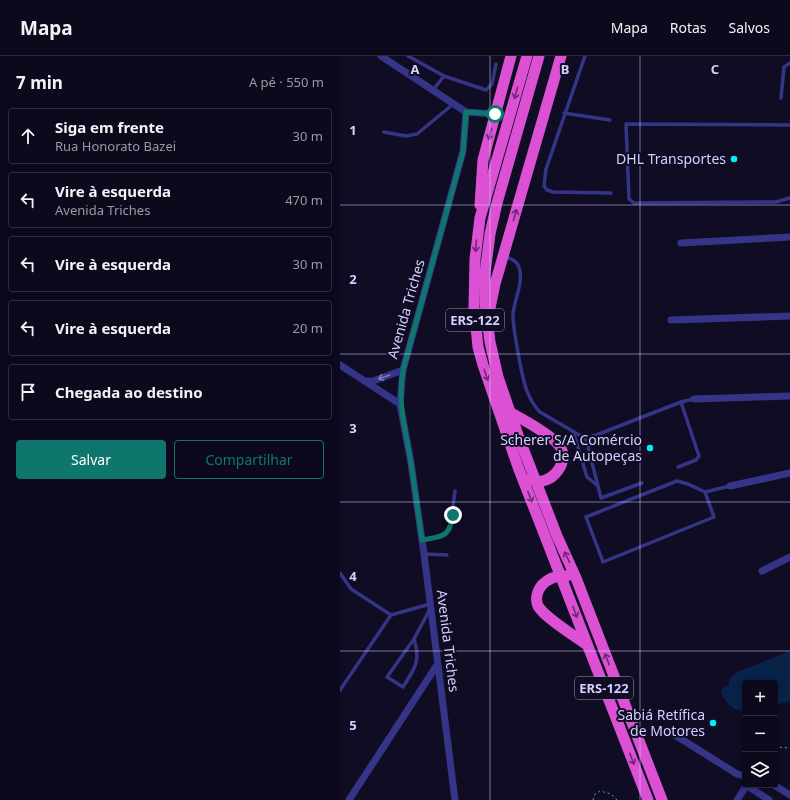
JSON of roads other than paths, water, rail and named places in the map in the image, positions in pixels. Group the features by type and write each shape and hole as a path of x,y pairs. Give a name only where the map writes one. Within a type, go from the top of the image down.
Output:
{"highway":[{"path":"480,218 480,188 483,160 511,56"},
{"name":"ERS-122","path":"527,56 480,218 476,239 474,307 478,348 518,467 648,800"},
{"name":"ERS-122","path":"539,56 497,203 490,234 485,272 485,302 494,364 536,482 557,536 576,578 662,800"},
{"path":"487,320 495,284 561,56"},
{"path":"511,413 555,441 561,449 563,456 561,465 554,475 545,481 536,482 518,467"},
{"path":"576,578 561,575 552,578 541,586 538,592 538,605 546,614 587,646"},
{"path":"656,785 671,800"}],"street":[{"path":"381,56 433,90 452,105 466,112 495,114"},
{"name":"Avenida Triches","path":"455,800 424,554 411,463 400,404 403,370 463,152 466,112"},
{"path":"682,243 790,237"},
{"path":"671,320 790,316"},
{"path":"340,365 400,404"},
{"path":"365,381 373,381 403,370"},
{"path":"694,399 790,396"},
{"path":"730,486 790,473"},
{"path":"762,571 790,557"},
{"path":"349,800 437,665"},
{"path":"670,732 737,774 742,775"},
{"path":"737,800 745,788"},
{"path":"751,788 769,800"},
{"path":"778,788 790,795"}],"lane":[{"path":"408,56 444,76 486,90 492,84 496,64"},
{"path":"585,56 564,113 546,169 544,186 547,190 554,192 611,193"},
{"path":"781,98 784,67 790,63"},
{"path":"433,90 444,76"},
{"path":"384,132 406,136 417,134 452,105"},
{"path":"564,113 610,120"},
{"path":"790,125 626,124 629,200 634,203 776,202 790,198"},
{"path":"504,256 514,260 518,265 520,274 513,315 514,327 526,389 535,407 540,412 586,440 601,498 642,483"},
{"path":"586,440 681,402 694,399"},
{"path":"678,467 696,460 699,456 681,402"},
{"path":"573,431 587,477 598,486"},
{"path":"705,492 714,517 603,562 586,517 677,481 688,484 705,492 730,486"},
{"path":"422,540 440,537 450,529 455,491"},
{"path":"424,554 447,554"},
{"path":"340,573 351,589 391,614 430,606"},
{"path":"414,639 418,658 415,667 403,686 387,677 414,639 430,606"},
{"path":"340,690 391,614"}],"water":[{"path":"790,651 790,701 778,704 778,680 742,680 742,710 733,708 727,703 721,692 723,688 729,685 729,679 737,672"}],"place":[{"name":"DHL Transportes","path":"734,159"},
{"name":"Scherer S/A Comércio de Autopeças","path":"650,448"},
{"name":"Sabiá Retífica de Motores","path":"713,723"}]}
